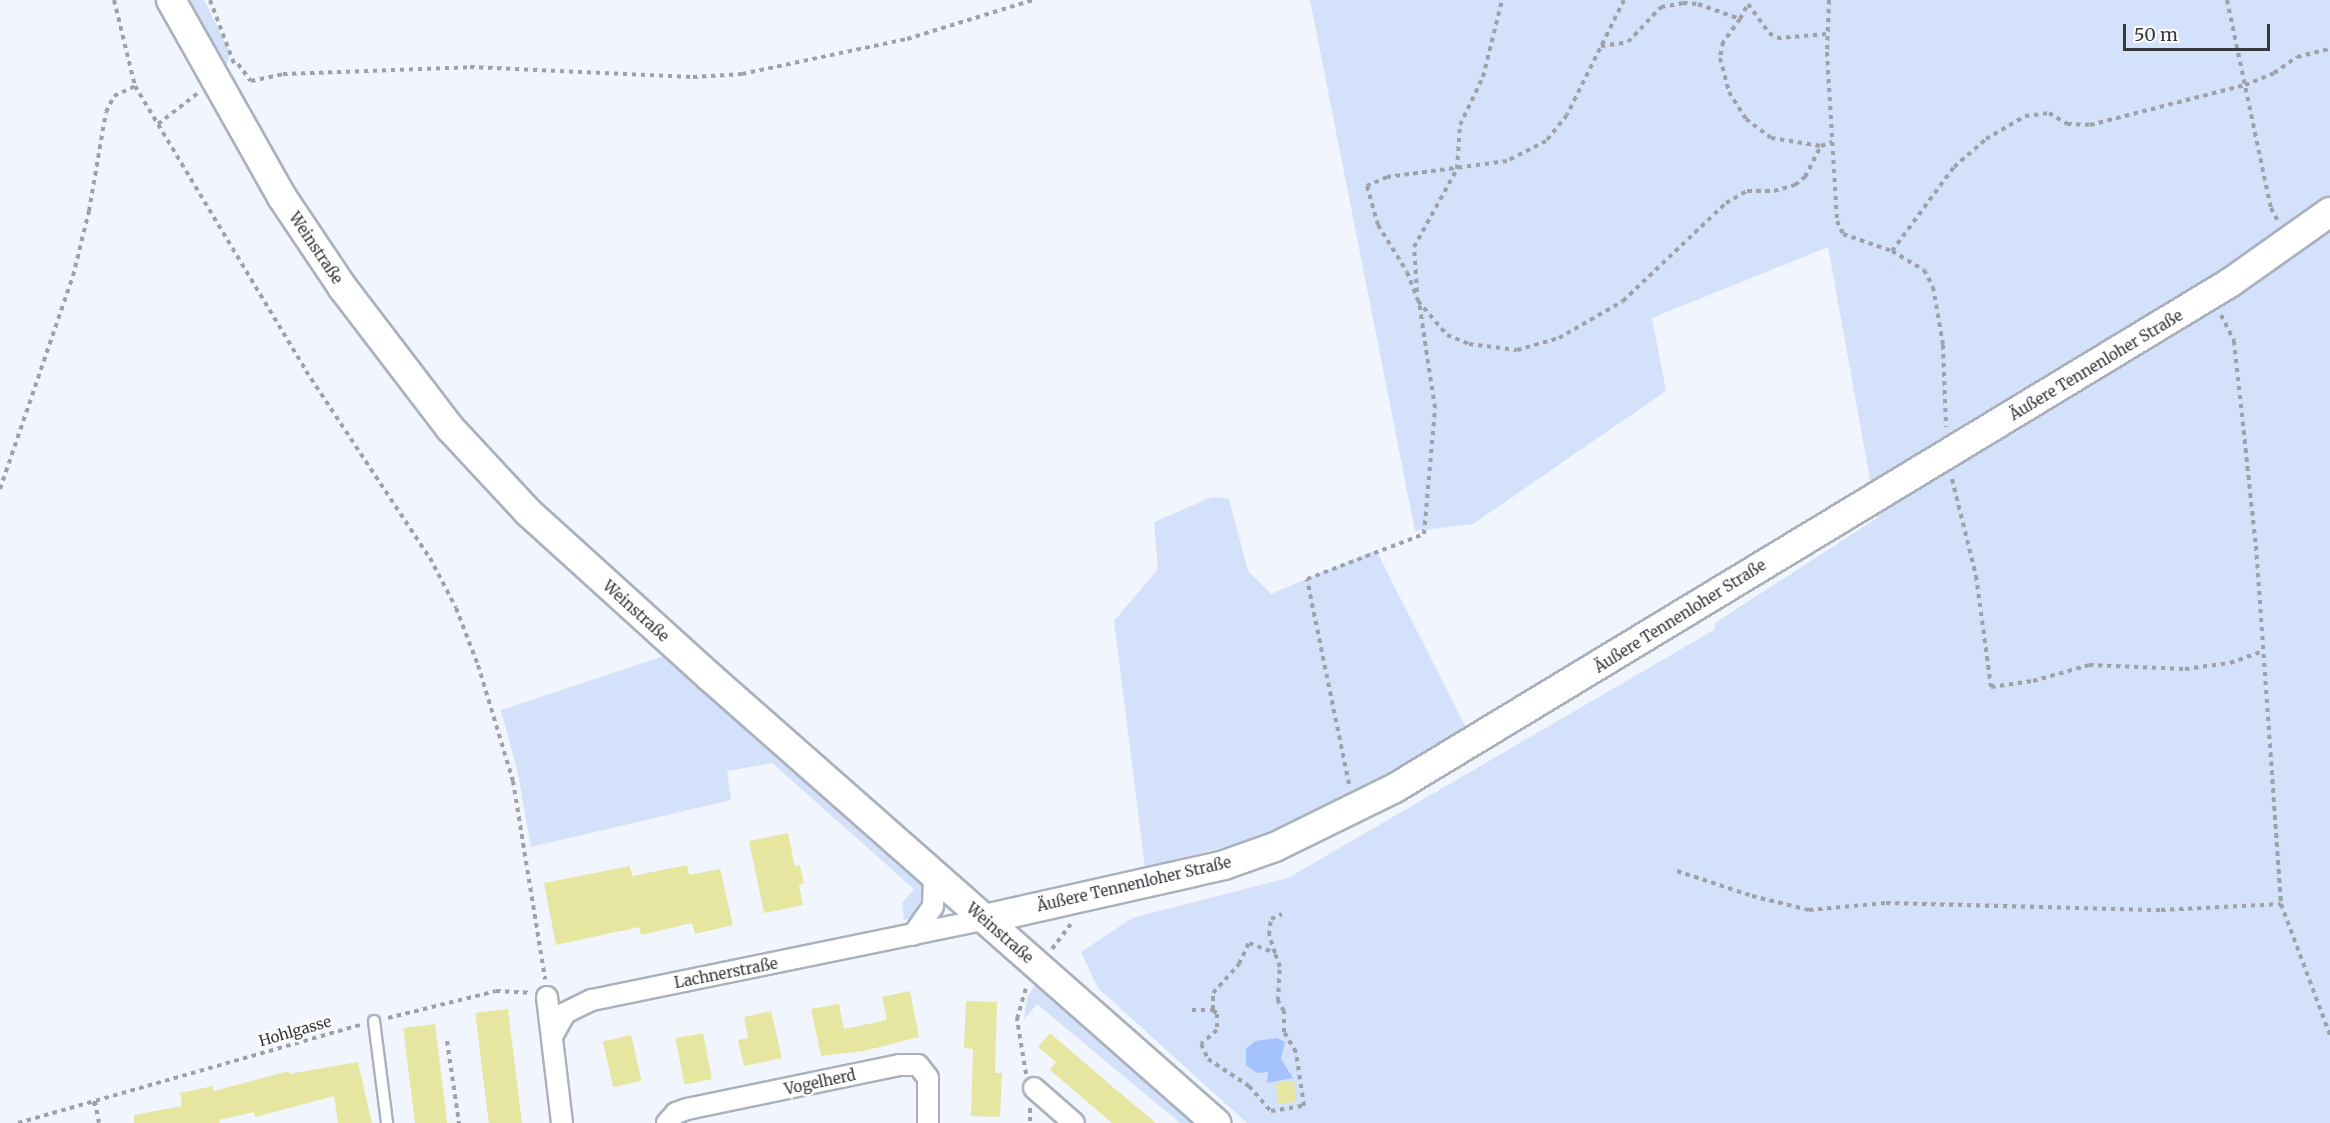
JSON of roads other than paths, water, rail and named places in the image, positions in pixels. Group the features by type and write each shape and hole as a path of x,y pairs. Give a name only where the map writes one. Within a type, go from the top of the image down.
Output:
{"main road":[{"name":"Weinstraße","path":"171,0 282,197 388,351 450,428 528,512 934,876 1216,1123"},
{"name":"Äußere Tennenloher Straße","path":"985,919 1224,865 1275,847 1354,809 1487,734 1948,455 2289,243 2330,212"}],"street":[{"path":"913,935 933,906 934,876"},
{"name":"Lachnerstraße","path":"554,1034 565,1012 592,1000 985,919"},
{"path":"547,997 554,1034 562,1123"},
{"name":"Vogelherd","path":"668,1123 676,1113 687,1109 900,1065 918,1065 928,1078 928,1123"},
{"path":"1030,1087 1073,1123"}],"lane":[{"path":"374,1021 387,1123"}],"water":[{"path":"1277,1038 1285,1042 1281,1059 1293,1078 1267,1083 1268,1072 1257,1073 1246,1065 1246,1049 1255,1041"}]}
